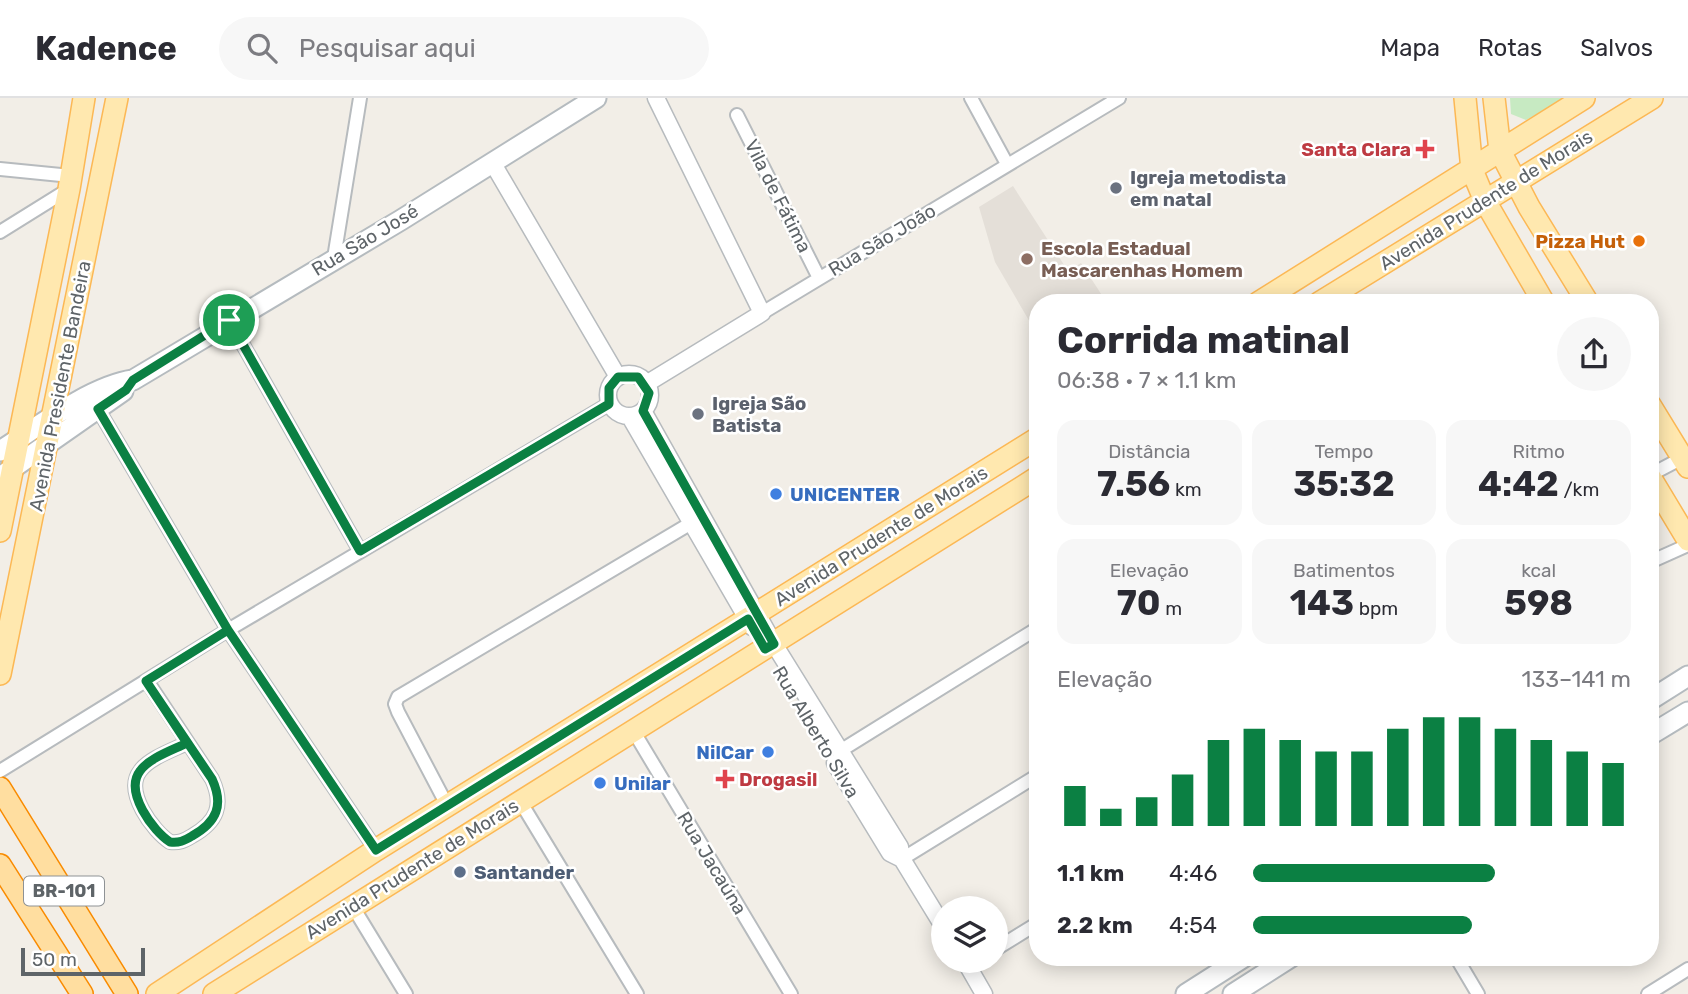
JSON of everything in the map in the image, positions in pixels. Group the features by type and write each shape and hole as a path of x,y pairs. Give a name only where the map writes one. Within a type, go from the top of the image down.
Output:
{"highway":[{"name":"BR-101","path":"0,788 127,994"},
{"name":"BR-101","path":"0,865 82,994"}],"main road":[{"name":"Avenida Presidente Bandeira","path":"0,531 5,465 20,439 84,98"},
{"name":"Avenida Presidente Bandeira","path":"0,674 68,350 117,98"},
{"name":"Rua São José","path":"20,439 121,382 133,380 596,98"},
{"path":"1465,98 1472,170 1485,201 1539,294"},
{"path":"1494,98 1500,151 1583,294"},
{"name":"Avenida Prudente de Morais","path":"1272,294 1584,98"},
{"name":"Avenida Prudente de Morais","path":"1334,294 1652,98"},
{"path":"61,227 55,329 68,350"},
{"name":"Rua São José","path":"5,465 48,443 126,390 133,380"},
{"path":"1659,419 1686,460"},
{"name":"Avenida Prudente de Morais","path":"157,994 376,850 1029,444"},
{"name":"Avenida Prudente de Morais","path":"214,994 1029,483"},
{"path":"1659,492 1688,542"},
{"path":"1659,694 1688,676"},
{"path":"1659,730 1688,712"},
{"path":"1186,994 1230,966"},
{"path":"1233,994 1277,966"}],"street":[{"path":"334,258 360,98"},
{"path":"656,98 762,313"},
{"path":"971,98 1007,164"},
{"name":"Rua São João","path":"646,384 1119,98"},
{"name":"Vila de Fátima","path":"737,115 819,278"},
{"path":"492,162 618,377"},
{"path":"0,169 70,183"},
{"path":"0,232 70,183"},
{"path":"229,320 360,551"},
{"path":"632,375 646,384 649,400 636,414 617,413 609,404 609,388 618,377 632,375"},
{"path":"0,771 228,630 609,404"},
{"path":"98,409 228,630 376,850"},
{"name":"Rua Alberto Silva","path":"636,414 890,853 902,859"},
{"path":"1659,472 1686,460"},
{"path":"448,807 398,712 395,704 398,697 696,519"},
{"path":"1659,557 1688,542"},
{"path":"840,751 1029,634"},
{"name":"Rua Alberto Silva","path":"770,647 900,847 902,859 931,906"},
{"path":"146,681 187,743 217,790 217,815 201,831 183,841 170,842 155,830 144,810 136,789 136,780 144,768 187,743"},
{"name":"Rua Jacaúna","path":"634,732 791,994"},
{"path":"902,859 1029,781"},
{"path":"520,801 637,994"},
{"path":"353,907 406,994"},
{"path":"1008,942 1029,929"},
{"path":"1461,966 1478,994"},
{"path":"1648,994 1688,969"},
{"path":"975,973 984,994"}],"shaded area":[{"name":"Escola Estadual Mascarenhas Homem","path":"1013,186 1068,271 1081,263 1101,294 1029,294 1029,321 995,262 979,207"}],"green space":[{"path":"1510,98 1567,98 1526,120 1511,114"}],"place":[{"name":"Santa Clara","path":"1425,149"},
{"name":"Igreja metodista em natal","path":"1116,188"},
{"name":"Pizza Hut","path":"1639,241"},
{"name":"Escola Estadual Mascarenhas Homem","path":"1027,259"},
{"name":"Igreja São Batista","path":"698,414"},
{"name":"UNICENTER","path":"776,494"},
{"name":"NilCar","path":"768,752"},
{"name":"Drogasil","path":"725,779"},
{"name":"Unilar","path":"600,783"},
{"name":"Santander","path":"460,872"}],"route":[{"path":"229,320 133,380 126,390 98,409 228,630 146,681 187,743 144,768 136,780 136,789 144,810 155,830 170,842 183,841 215,819 218,807 217,790 212,779 146,681 228,630 376,850 748,619 765,649 774,644 643,411 649,400 648,386 638,377 618,377 609,388 609,404 360,551 229,320"}]}
